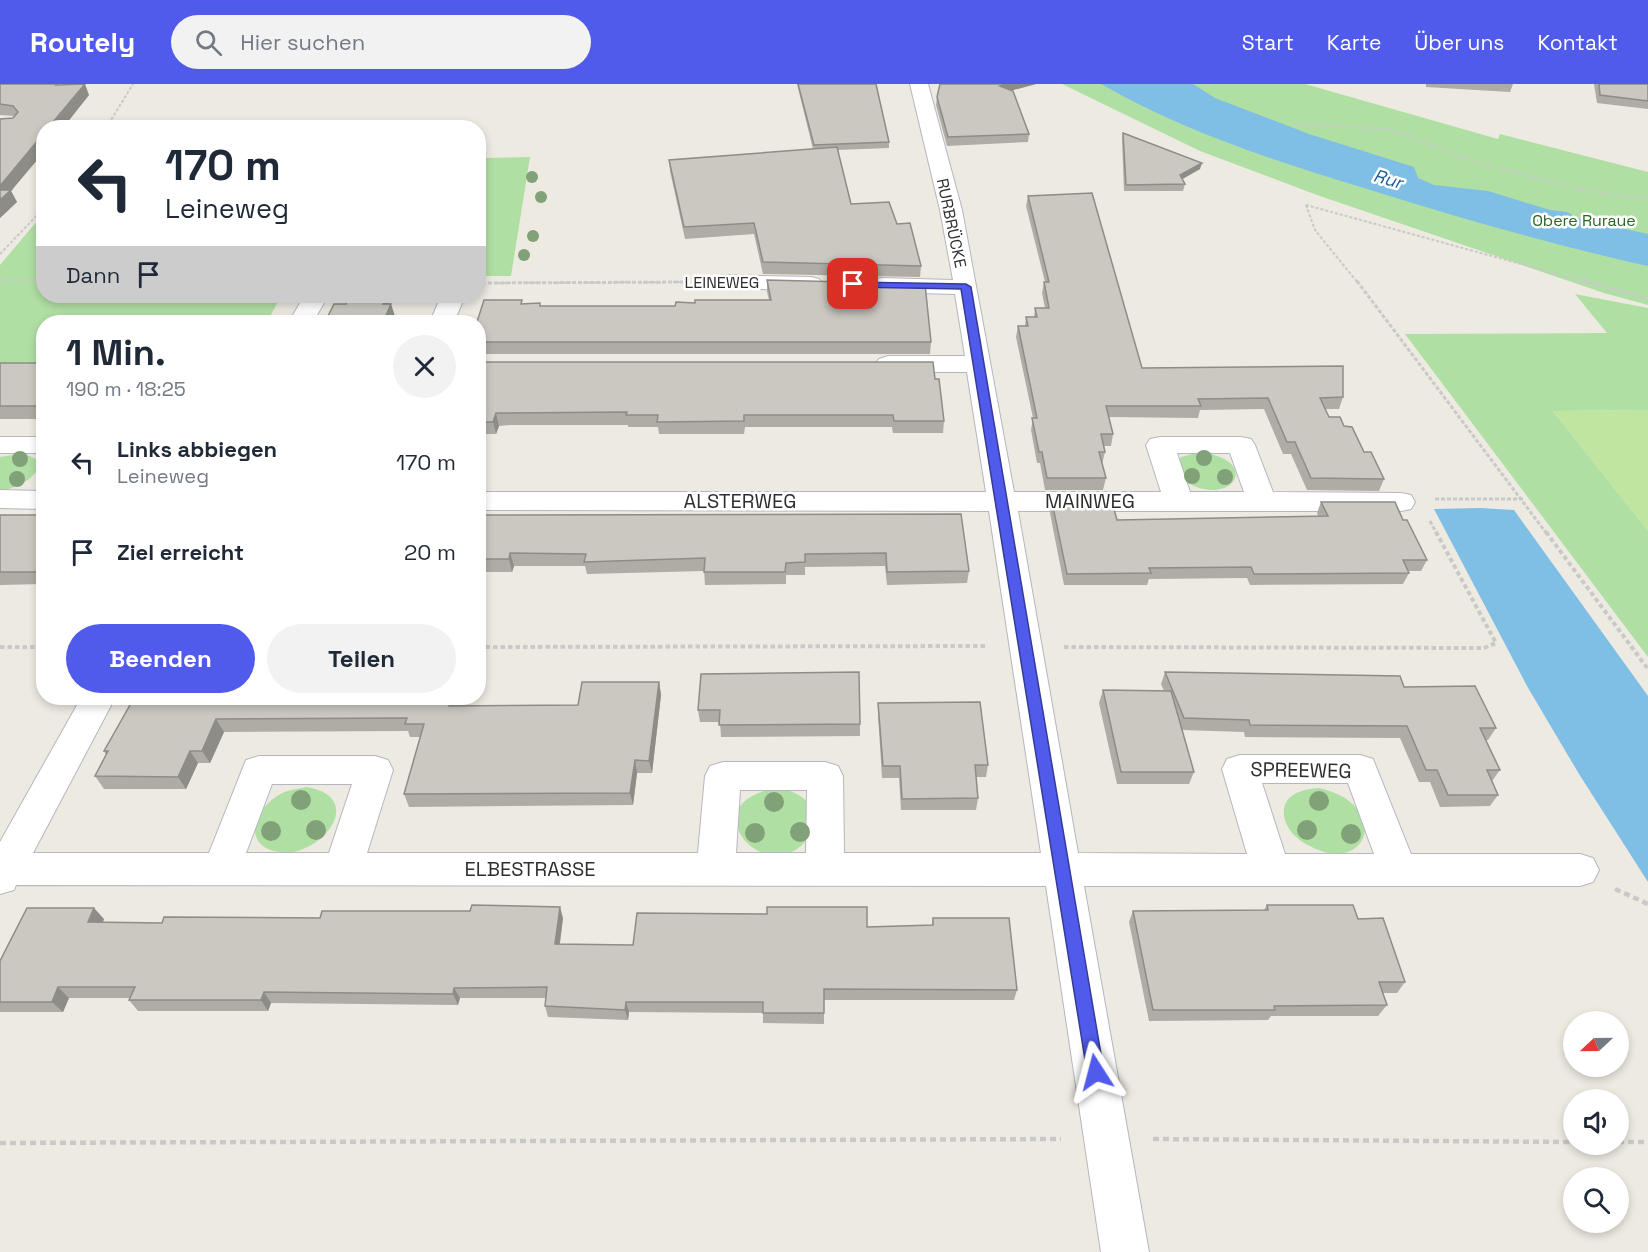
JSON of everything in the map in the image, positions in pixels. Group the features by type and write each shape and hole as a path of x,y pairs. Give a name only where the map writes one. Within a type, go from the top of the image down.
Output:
{"street":[{"name":"RURBRÜCKE","path":"919,84 951,210 966,287 1125,1252"},
{"name":"LEINEWEG","path":"723,282 966,287"},
{"path":"860,364 979,364"},
{"path":"0,445 36,445"},
{"path":"1178,501 1160,445 1240,445 1262,501"},
{"path":"0,500 36,497"},
{"name":"ALSTERWEG","path":"486,501 1002,501"},
{"name":"MAINWEG","path":"1002,501 1401,502"},
{"path":"2,872 95,705"},
{"name":"SPREEWEG","path":"1270,870 1240,769 1360,769 1399,870"},
{"path":"222,868 259,770 375,770 343,868"},
{"path":"716,869 723,776 825,776 825,870"},
{"name":"ELBESTRASSE","path":"2,872 222,868 1063,871"},
{"path":"1063,871 1580,870"}],"path":[{"path":"111,120 133,84"},
{"path":"1295,124 1389,129 1476,162 1583,190 1648,200"},
{"path":"1648,299 1306,205 1315,231 1372,300 1648,669"},
{"path":"0,254 36,216"},
{"path":"0,280 36,280"},
{"name":"LEINEWEG","path":"486,283 723,282"},
{"path":"1401,502 1419,499 1522,500"},
{"path":"0,647 36,647"},
{"path":"0,1143 1107,1139 1563,1142"},
{"path":"1629,1142 1648,1142"}],"green space":[{"name":"Obere Ruraue","path":"1062,84 1305,84 1498,139 1500,134 1648,172 1648,305 1604,293 1317,195 1200,151"},
{"path":"530,157 511,276 486,276 486,158"},
{"path":"36,222 36,303 277,303 271,315 36,315 36,363 0,363 0,265"},
{"path":"1575,294 1648,308 1648,410 1553,411 1648,531 1648,657 1405,334 1607,333"},
{"path":"1648,410 1648,531 1553,411"},
{"path":"1200,452 1220,457 1232,465 1236,473 1233,482 1225,488 1213,490 1197,487 1180,478 1176,463 1181,457"},
{"path":"23,453 36,459 36,472 23,483 0,491 0,457"},
{"path":"307,787 325,793 334,803 336,814 331,826 322,837 294,852 268,849 260,843 256,836 257,819 262,811 280,794"},
{"path":"777,788 802,797 811,813 812,827 805,842 788,853 771,855 755,849 743,838 737,823 739,809 752,796"},
{"path":"1319,788 1343,797 1357,809 1364,823 1364,836 1357,847 1345,853 1327,853 1302,842 1289,828 1284,815 1286,802 1300,791"}],"water":[{"name":"Rur","path":"1101,84 1193,84 1215,98 1309,134 1414,167 1418,178 1434,185 1488,191 1550,210 1567,212 1590,224 1602,224 1648,234 1648,266 1507,230 1299,168 1165,117"},
{"path":"1434,509 1514,510 1648,696 1648,882 1579,774 1527,686"}],"building":[{"path":"0,84 85,84 55,120 36,120 36,143 0,186 0,119 13,118 18,112 13,106 0,104"},
{"path":"798,84 876,84 889,142 814,145"},
{"path":"940,84 1007,84 1000,86 1013,91 1029,134 948,137 937,97"},
{"path":"1599,84 1648,84 1648,101 1600,95"},
{"path":"1123,133 1202,163 1180,175 1185,184 1126,185"},
{"path":"837,147 851,204 889,202 897,224 910,223 921,266 763,262 754,223 684,227 669,160"},
{"path":"0,190 11,190 0,200"},
{"path":"1092,193 1142,368 1343,366 1343,397 1320,398 1329,417 1340,417 1344,426 1352,427 1364,452 1371,452 1384,479 1311,478 1295,442 1287,442 1268,398 1198,399 1201,406 1106,406 1113,434 1101,434 1105,452 1099,452 1106,478 1047,478 1032,418 1037,418 1018,326 1028,326 1026,317 1037,317 1035,308 1049,308 1044,282 1049,282 1028,196"},
{"path":"767,280 925,284 931,342 486,342 486,315 479,315 486,300 522,300 521,304 540,303 540,306 675,306 676,302 695,303 695,300 771,300"},
{"path":"334,304 391,304 386,315 328,315"},
{"path":"486,362 933,362 935,379 939,379 944,421 894,421 893,415 744,415 744,421 657,422 658,415 626,415 627,412 496,413 493,422 486,422"},
{"path":"0,363 36,363 36,406 0,406"},
{"path":"1052,502 1112,502 1117,520 1328,516 1321,502 1395,502 1403,520 1407,520 1427,560 1403,560 1409,573 1254,574 1251,567 1149,568 1151,573 1067,574"},
{"path":"961,514 969,571 887,572 886,553 805,554 805,562 786,563 785,572 704,572 705,558 584,562 586,554 510,553 509,559 486,559 486,515"},
{"path":"0,515 36,515 36,572 0,572"},
{"path":"859,672 860,724 719,725 720,710 698,710 701,674"},
{"path":"1165,672 1400,676 1404,687 1475,686 1496,728 1480,728 1500,770 1487,770 1498,795 1448,795 1437,770 1426,770 1407,726 1250,725 1249,720 1184,718"},
{"path":"582,682 659,682 649,761 635,760 630,793 404,794 424,724 405,724 407,718 216,719 202,751 190,751 178,777 95,776 108,751 104,751 130,705 578,705"},
{"path":"1103,690 1171,691 1194,772 1121,772"},
{"path":"980,702 988,765 975,765 978,798 902,799 900,766 883,766 878,703"},
{"path":"472,905 560,907 555,944 633,945 637,913 767,914 767,907 867,907 867,927 933,925 933,918 1009,918 1017,990 824,989 824,1013 763,1013 763,1002 626,1002 625,1010 545,1006 547,987 454,988 453,994 264,992 261,1000 129,1000 135,987 58,987 52,1002 0,1002 0,961 27,908 94,908 88,922 162,923 164,917 320,918 322,911 470,911"},
{"path":"1267,905 1353,905 1358,919 1383,918 1405,982 1379,982 1387,1005 1274,1006 1275,1010 1153,1010 1133,911 1268,910"}],"route":[{"path":"853,284 966,287 1096,1072"}]}
